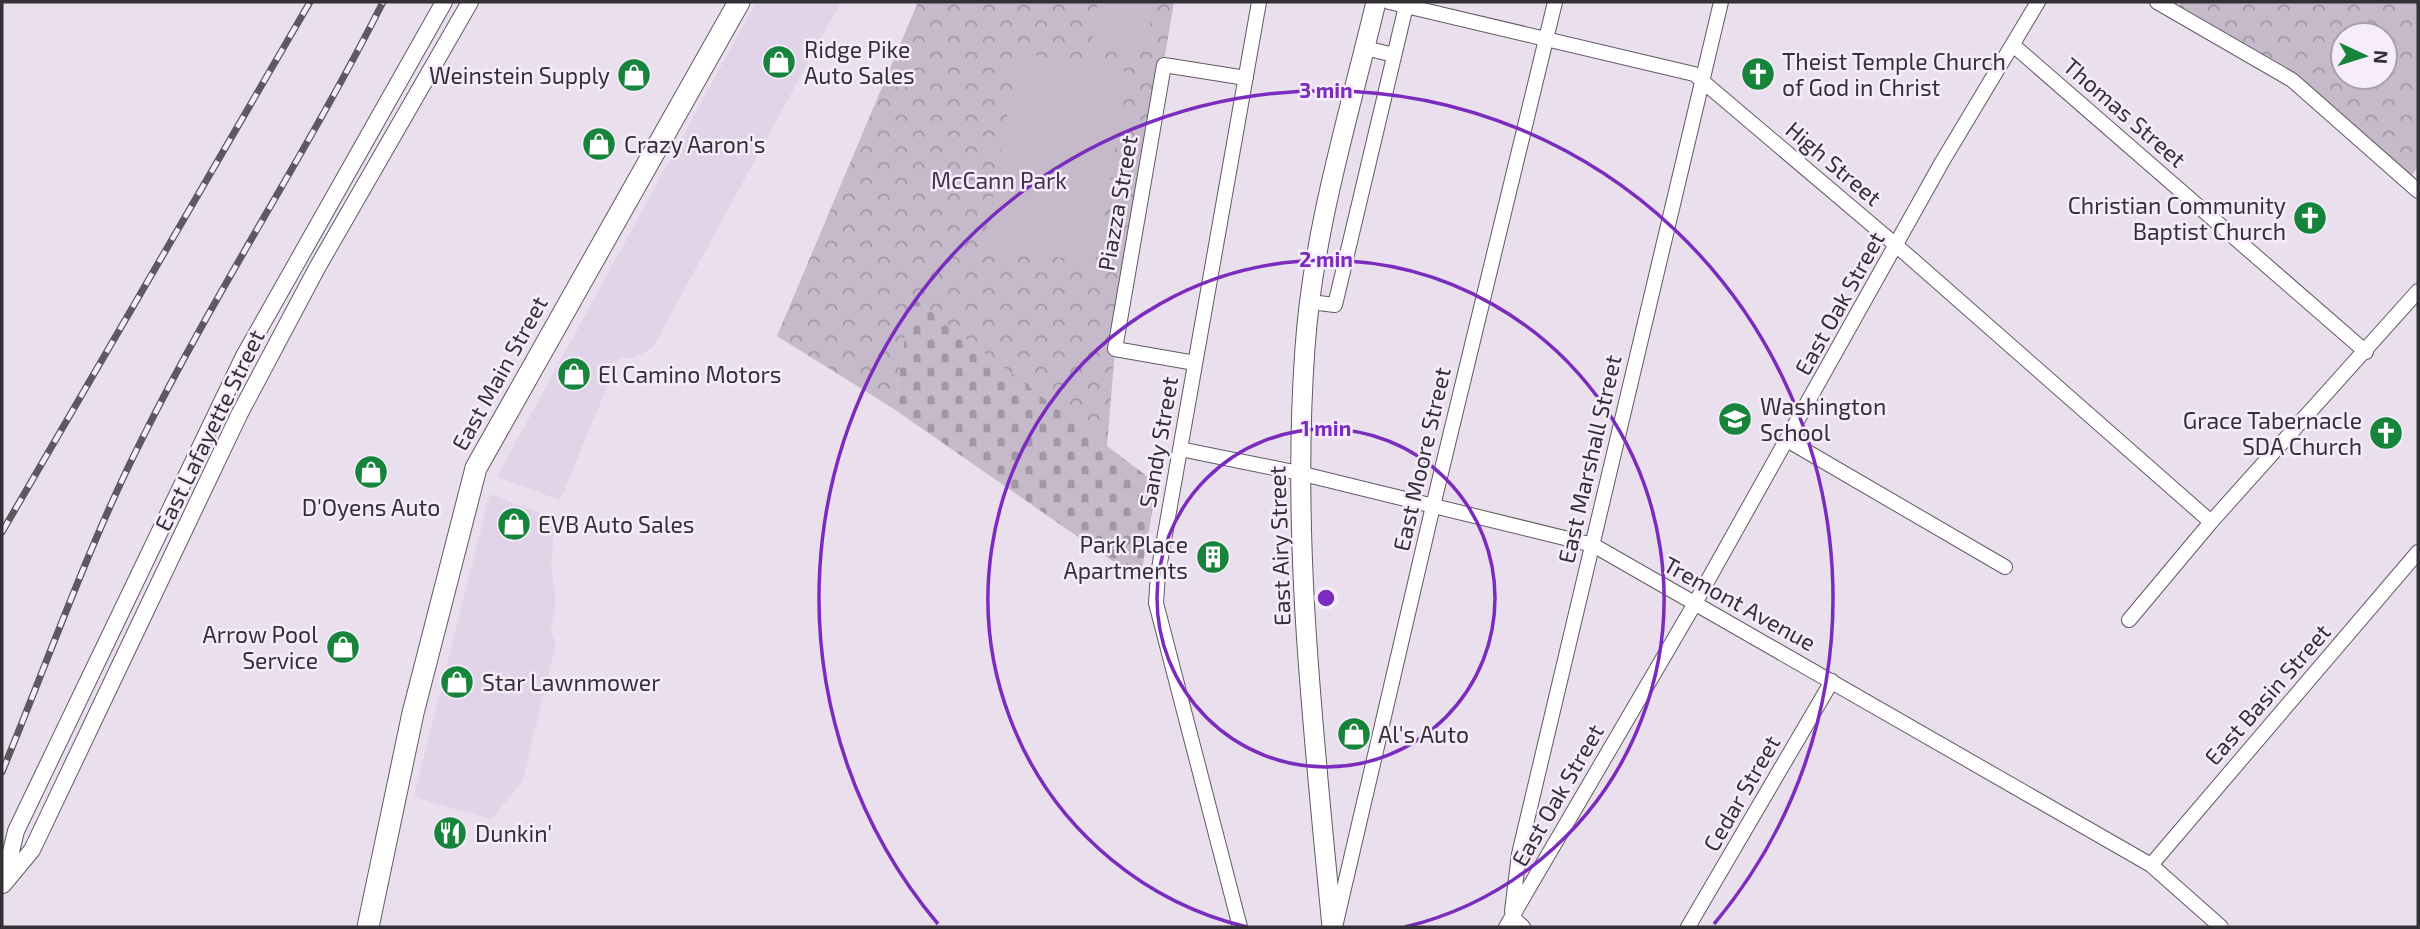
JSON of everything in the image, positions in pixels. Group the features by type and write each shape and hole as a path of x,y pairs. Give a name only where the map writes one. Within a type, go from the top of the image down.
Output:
{"main road":[{"name":"East Main Street","path":"368,927 413,713 476,468 739,2"},
{"name":"East Airy Street","path":"1334,927 1311,702 1299,473 1305,346 1316,260 1376,2"}],"street":[{"name":"East Lafayette Street","path":"2,886 16,831 244,356 444,2"},
{"name":"East Lafayette Street","path":"2,886 32,850 240,413 291,316 470,2"},
{"name":"Sandy Street","path":"1240,927 1156,603 1180,449 1259,2"},
{"name":"High Street","path":"1389,2 1694,74 1704,80 2211,523"},
{"name":"East Moore Street","path":"1334,927 1555,2"},
{"name":"East Marshall Street","path":"1509,922 1519,854 1721,2"},
{"name":"East Oak Street","path":"1509,922 1694,605 1942,162 2038,2"},
{"path":"2157,2 2292,80 2418,191"},
{"path":"1310,302 1335,305 1406,6"},
{"name":"Thomas Street","path":"2012,45 2366,352"},
{"path":"1365,48 1394,55"},
{"name":"Piazza Street","path":"1195,363 1115,349 1164,65 1246,78"},
{"path":"2129,620 2211,523 2418,291"},
{"path":"1787,440 2005,566"},
{"name":"Tremont Avenue","path":"1180,449 1299,473 1592,545 2151,865 2221,927"},
{"name":"East Basin Street","path":"2151,865 2418,552"},
{"name":"Cedar Street","path":"1688,927 1832,681"},
{"path":"1509,922 1523,927"}],"shaded area":[{"path":"756,2 841,2 653,347 634,358 619,358 560,500 497,477"},
{"path":"490,494 555,519 551,565 556,600 551,629 556,645 522,782 491,819 414,797"}],"green space":[{"name":"McCann Park","path":"918,2 1174,2 1115,349 1107,447 911,296 894,409 777,336"},
{"path":"1098,2 1154,2 1146,52 1092,43"},
{"path":"2182,2 2418,2 2418,167 2411,176 2179,6"},
{"path":"1019,52 1129,72 1095,264 984,244"},
{"path":"911,296 1157,484 1140,580 894,409"}],"railway":[{"path":"2,532 310,2"},
{"path":"2,772 86,562 142,439 200,329 324,112 383,2"}],"place":[{"name":"Ridge Pike Auto Sales","path":"779,62"},
{"name":"Theist Temple Church of God in Christ","path":"1758,74"},
{"name":"Weinstein Supply","path":"634,75"},
{"name":"Crazy Aaron's","path":"599,144"},
{"name":"Christian Community Baptist Church","path":"2310,218"},
{"name":"El Camino Motors","path":"574,374"},
{"name":"Washington School","path":"1735,419"},
{"name":"Grace Tabernacle SDA Church","path":"2386,433"},
{"name":"D'Oyens Auto","path":"371,472"},
{"name":"EVB Auto Sales","path":"514,524"},
{"name":"Park Place Apartments","path":"1213,557"},
{"name":"Arrow Pool Service","path":"343,647"},
{"name":"Star Lawnmower","path":"457,682"},
{"name":"Al's Auto","path":"1354,734"},
{"name":"Dunkin'","path":"450,833"}]}
